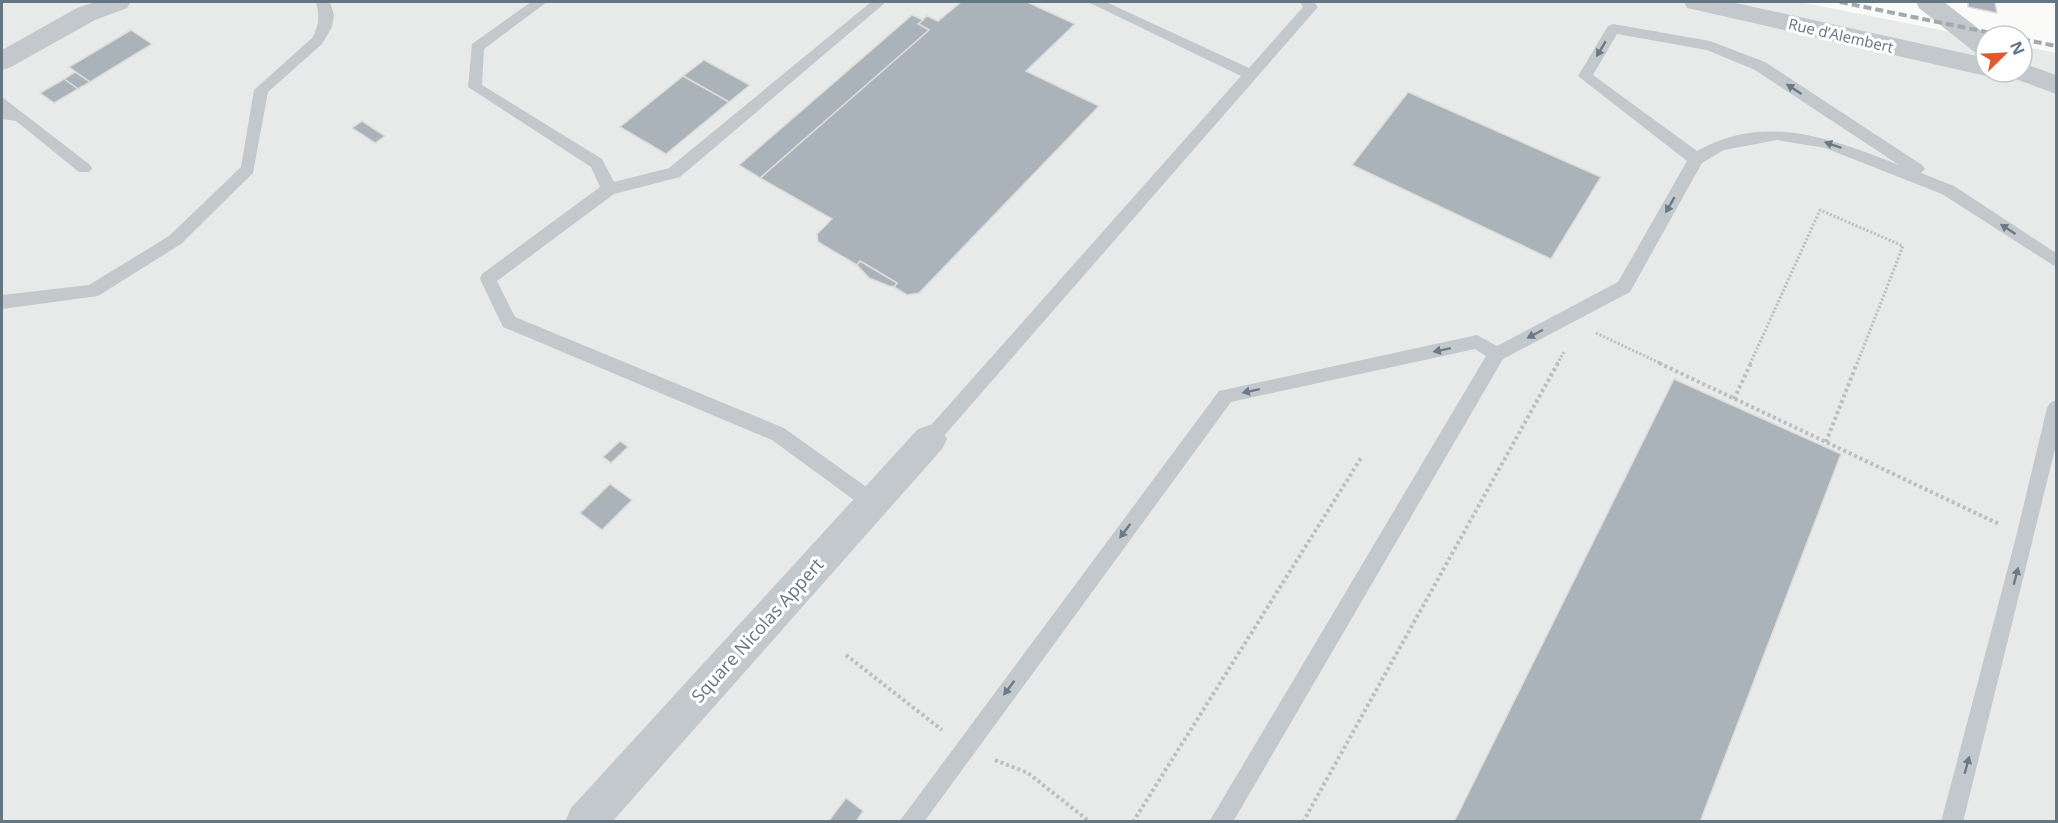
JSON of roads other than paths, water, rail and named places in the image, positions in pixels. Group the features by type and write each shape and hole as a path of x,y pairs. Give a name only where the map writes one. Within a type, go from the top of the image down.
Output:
{"street":[{"path":"2,61 86,14 118,2"},
{"name":"Rue d’Alembert","path":"1696,2 1974,64"},
{"path":"1928,2 1974,38"},
{"path":"2034,77 2056,85"},
{"name":"Square Nicolas Appert","path":"585,822 930,439"}],"lane":[{"path":"2,302 92,291 175,240 248,170 261,90 317,41 325,27 327,15 323,2"},
{"path":"540,2 477,46 475,87 597,163 609,189"},
{"path":"872,502 778,434 509,322 488,279 609,189 674,173 879,2"},
{"path":"1095,2 1251,75"},
{"path":"930,439 1311,7 1307,2"},
{"path":"1696,159 1585,75 1613,29 1710,46 1760,66 2056,261"},
{"path":"2,102 84,168"},
{"path":"2,114 20,116"},
{"path":"1220,822 1497,354 1572,322 1624,287 1696,159 1720,145 1777,135 1827,142 1948,190"},
{"path":"910,822 1225,396 1477,342 1497,354"},
{"path":"1952,822 2026,537 2056,408"}],"railway":[{"path":"1840,2 1974,29"},
{"path":"2034,41 2056,46"}]}
